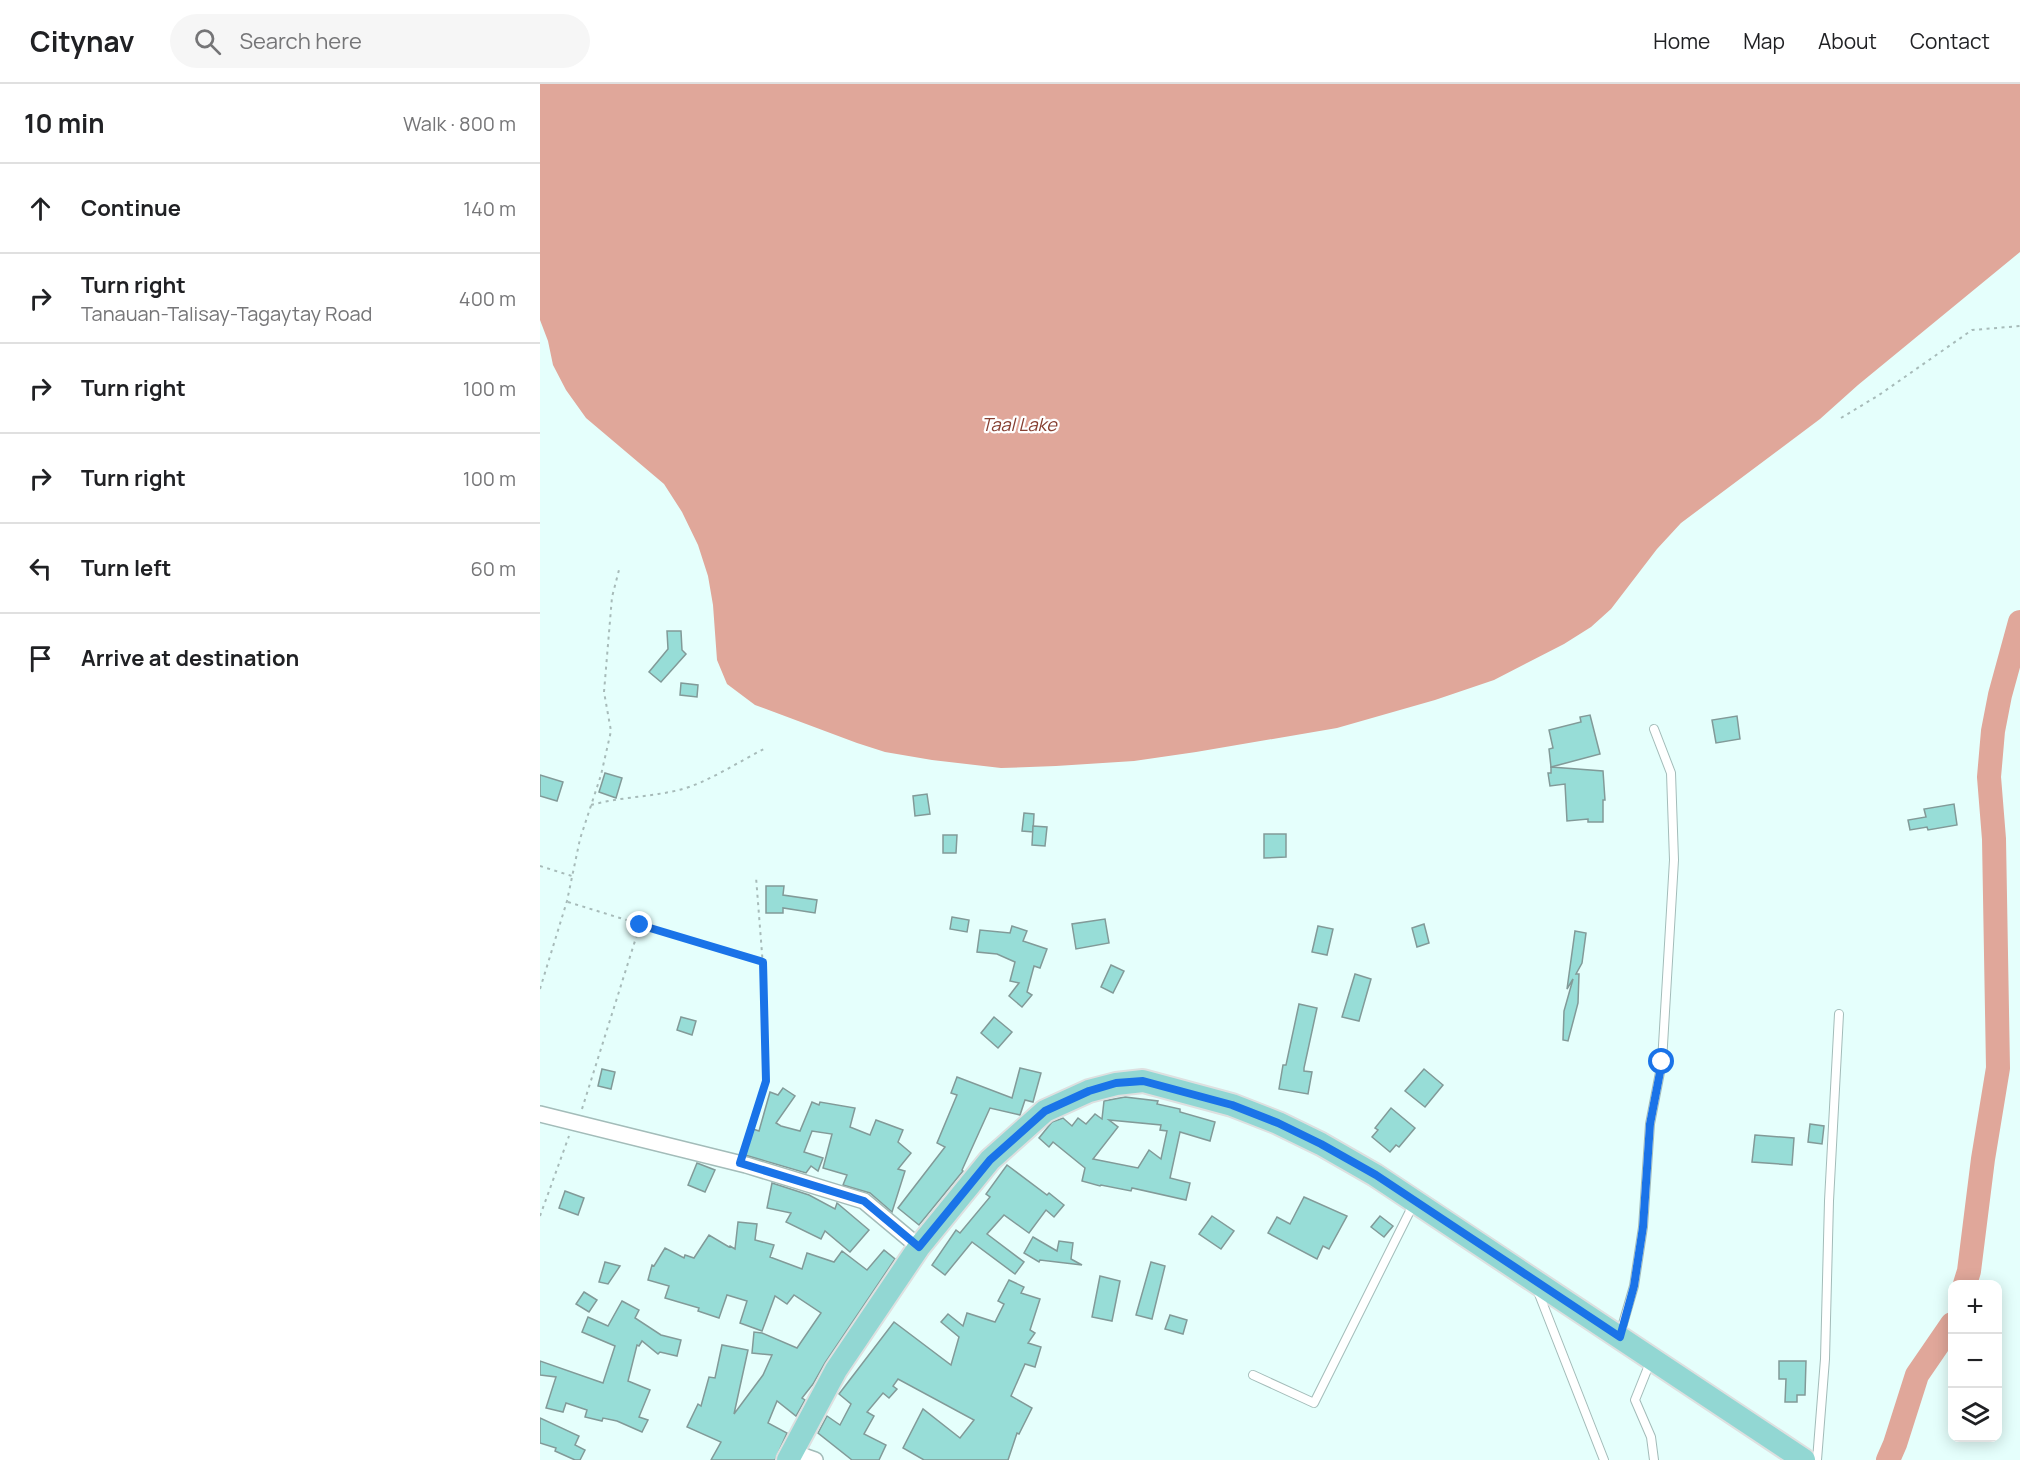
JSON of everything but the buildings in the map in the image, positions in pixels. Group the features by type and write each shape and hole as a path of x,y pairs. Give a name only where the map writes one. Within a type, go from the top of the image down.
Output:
{"main road":[{"path":"790,1456 836,1370 919,1247 990,1160 1045,1111 1089,1091 1116,1083 1143,1081 1232,1105 1278,1123 1376,1175 1804,1460"}],"street":[{"path":"540,1114 740,1163 864,1201 919,1247"},
{"path":"790,1456 815,1460"}],"lane":[{"path":"1620,1337 1634,1286 1643,1227 1650,1124 1662,1062 1674,860 1671,773 1654,729"},
{"path":"1817,1460 1825,1359 1829,1201 1839,1014"},
{"path":"1253,1375 1314,1402 1415,1201"},
{"path":"1534,1280 1604,1460"},
{"path":"1652,1358 1635,1400 1651,1437 1654,1460"}],"path":[{"path":"1841,418 1879,395 1972,330 2020,326"},
{"path":"540,989 567,901 611,731 604,692 612,597 620,566"},
{"path":"591,805 680,790 764,749"},
{"path":"540,866 572,876"},
{"path":"740,1163 766,1081 763,962 756,877"},
{"path":"567,901 763,962"},
{"path":"540,1215 576,1123 640,925"}],"water":[{"name":"Taal Lake","path":"540,84 2020,84 2020,252 1820,419 1681,523 1657,549 1611,609 1591,627 1564,644 1494,680 1435,700 1337,728 1134,761 1001,768 885,752 755,705 727,684 717,660 713,605 708,576 698,545 682,512 664,484 586,418 566,390 553,365 548,341 540,320"}],"waterway":[{"path":"1966,1280 1998,1068 1994,839 1989,777 1993,731 2000,695 2020,622"},
{"path":"1888,1460 1917,1375 1948,1330"}],"route":[{"path":"640,925 763,962 766,1081 740,1163 864,1201 919,1247 990,1160 1045,1111 1089,1091 1116,1083 1143,1081 1232,1105 1278,1123 1321,1144 1376,1175 1620,1337 1634,1286 1643,1227 1650,1124 1662,1062"}]}
